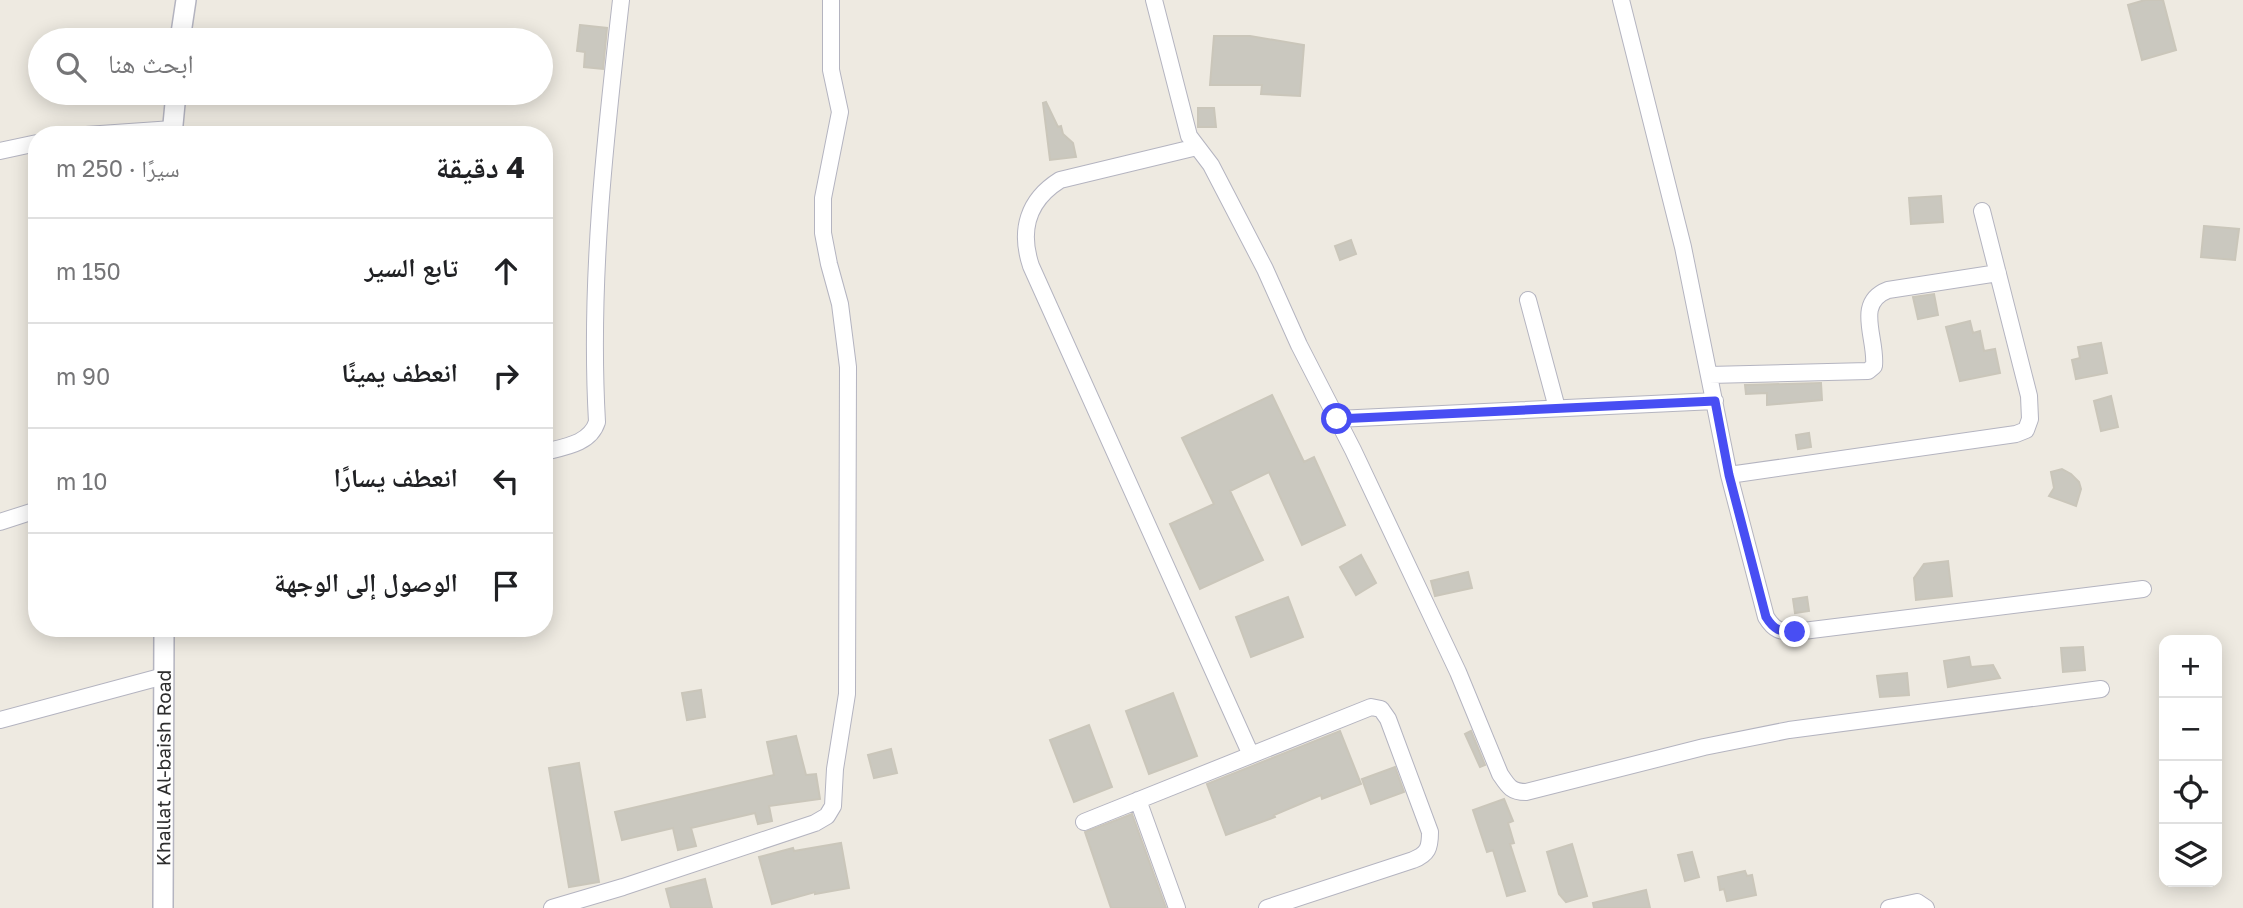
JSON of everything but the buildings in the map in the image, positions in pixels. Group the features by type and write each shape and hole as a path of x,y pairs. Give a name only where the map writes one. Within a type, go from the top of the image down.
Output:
{"street":[{"path":"182,28 186,0"},
{"path":"553,450 576,444 589,437 597,422 597,278 603,163 621,0"},
{"path":"552,908 815,823 827,816 833,806 835,769 848,694 849,482 848,366 840,304 823,233 823,198 840,112 831,71 831,0"},
{"path":"1154,0 1189,136 1211,165 1259,258 1458,672 1500,774 1509,787 1516,792 1525,792 1704,747 1789,730 2101,690"},
{"path":"1621,0 1683,247 1729,475 1766,617 1773,628 1782,632 2143,589"},
{"path":"173,126 175,105"},
{"path":"0,151 28,145"},
{"path":"1197,147 1060,180 1044,190 1035,203 1027,225 1025,247 1251,755"},
{"path":"1729,475 2016,434 2025,430 2030,419 2029,396 1982,211"},
{"path":"1709,375 1868,371 1874,366 1876,353 1868,308 1878,293 1998,273"},
{"path":"1528,300 1557,408"},
{"path":"1337,419 1715,401"},
{"path":"0,523 28,513"},
{"name":"Khallat Al-baish Road","path":"163,908 164,637"},
{"path":"0,720 164,676"},
{"path":"1084,822 1371,707 1381,709 1388,719 1430,832 1430,847 1425,855 1267,908"},
{"path":"1138,800 1177,908"},
{"path":"1889,908 1917,902 1926,908"}],"route":[{"path":"1337,419 1715,401 1729,475 1766,617 1773,628 1782,632 1795,632"}]}
